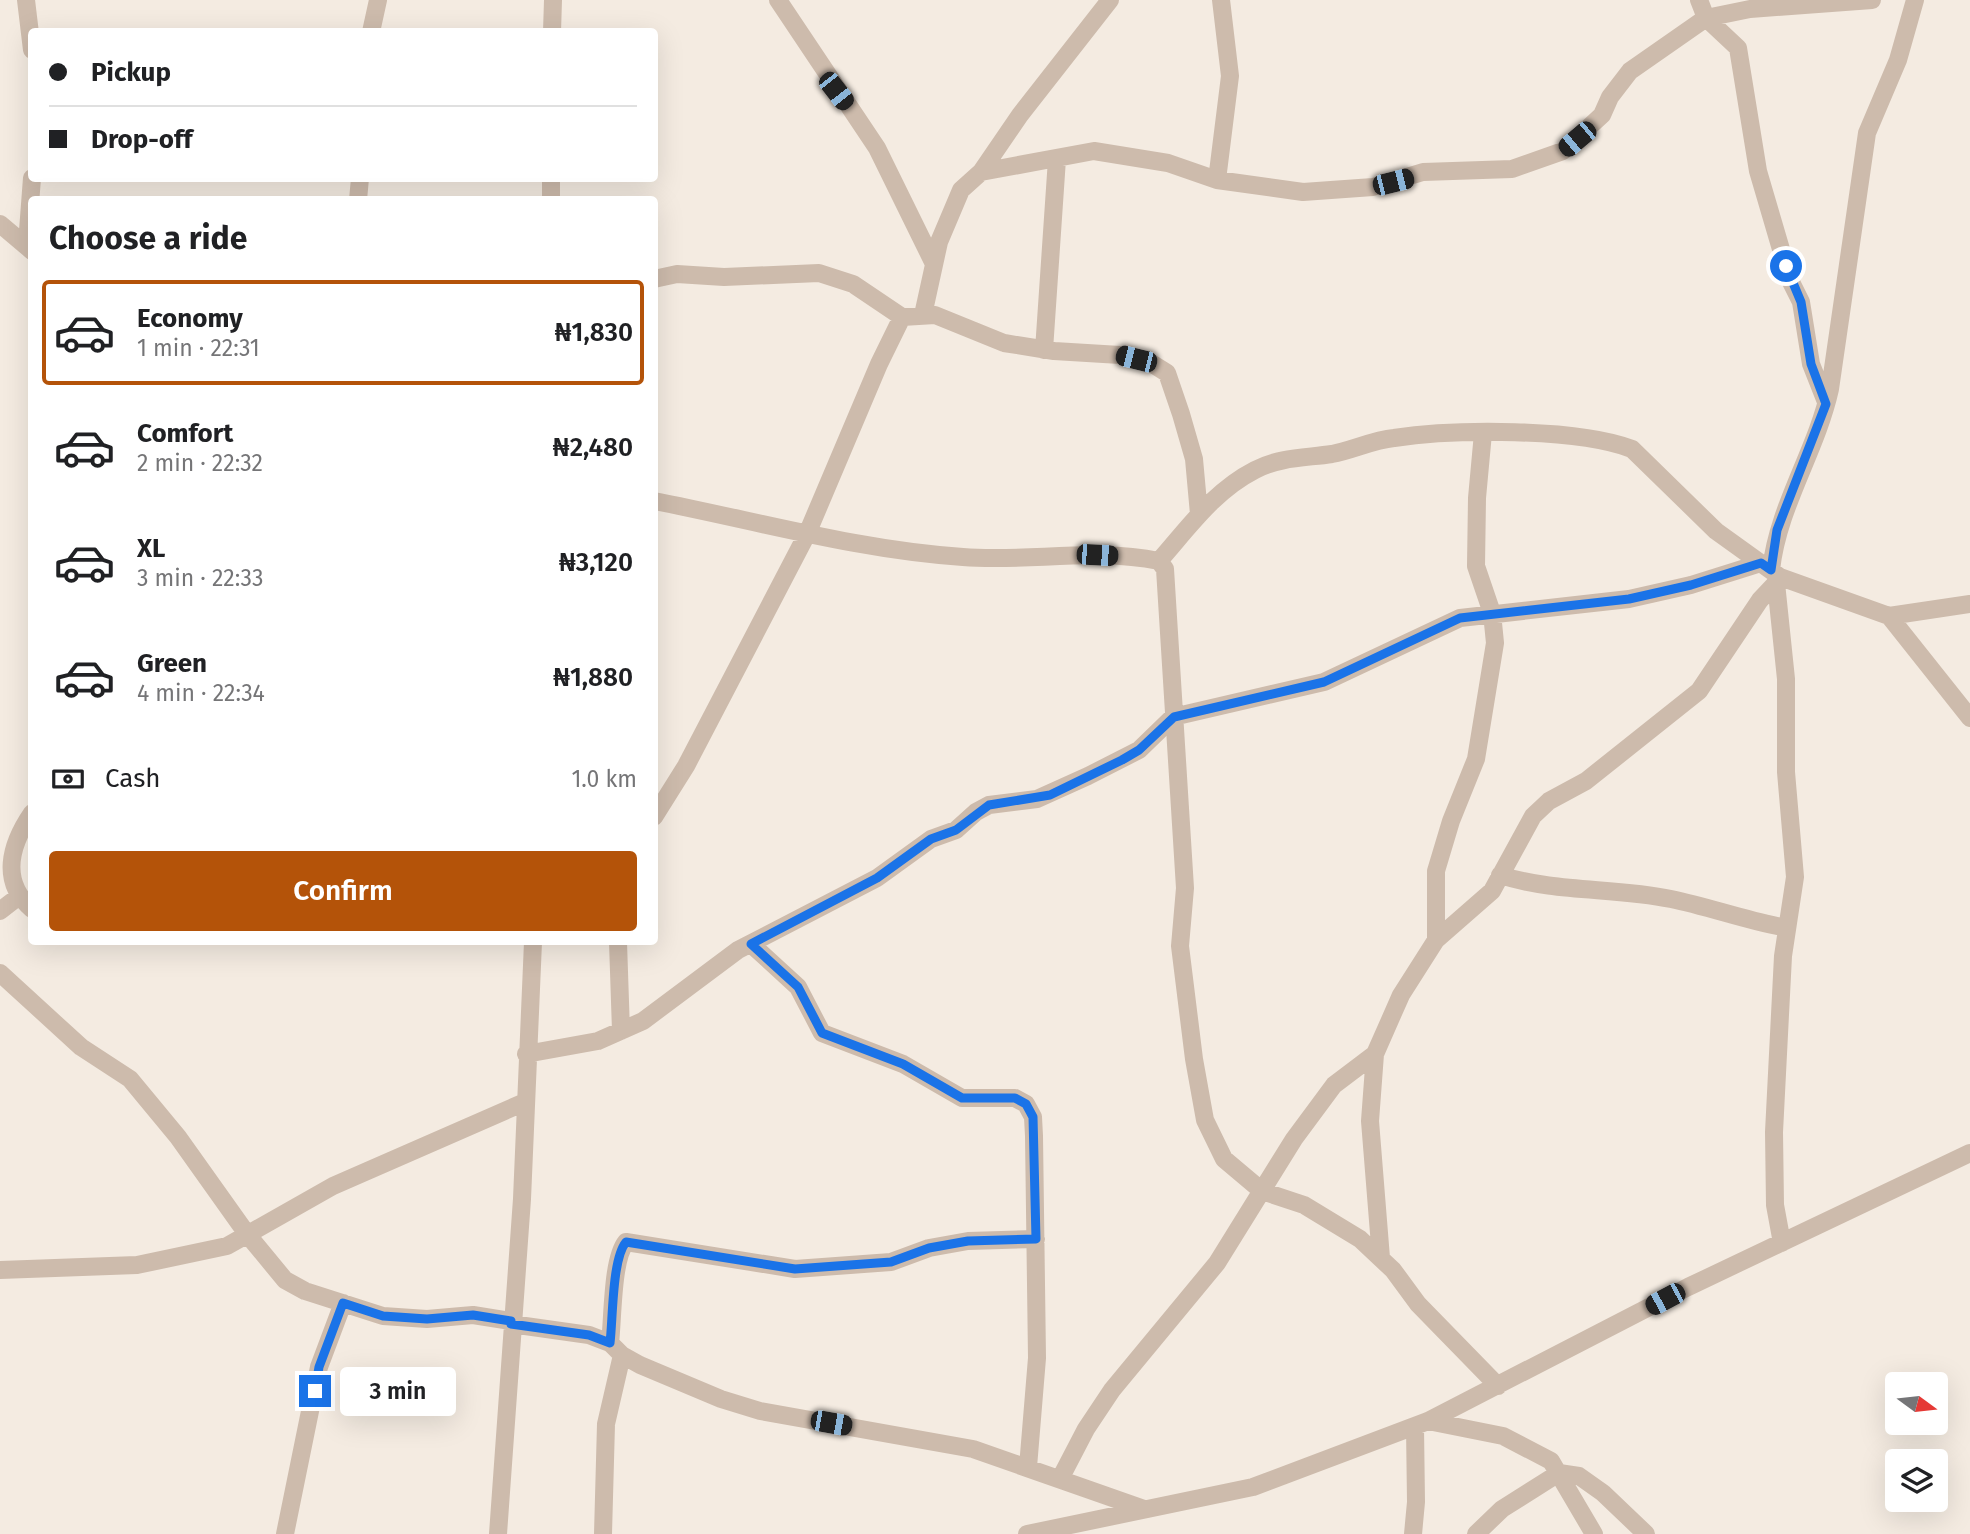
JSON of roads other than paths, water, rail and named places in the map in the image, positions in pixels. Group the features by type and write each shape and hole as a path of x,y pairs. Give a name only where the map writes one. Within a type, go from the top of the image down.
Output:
{"street":[{"path":"26,0 29,28"},
{"path":"372,28 379,0"},
{"path":"552,28 553,0"},
{"path":"778,0 877,148 934,264"},
{"path":"923,315 939,242 961,190 981,172 1020,115 1110,0"},
{"path":"1217,180 1230,76 1221,0"},
{"path":"1699,0 1706,18 1738,48 1758,171 1790,280 1801,302 1811,364 1826,404"},
{"path":"981,172 1094,151 1168,163 1217,180 1303,192 1373,187 1423,172 1512,170 1563,150 1602,115 1610,97 1629,71 1706,18 1750,9 1872,0"},
{"path":"1782,1243 1775,1205 1774,1132 1787,928 1795,877 1786,772 1785,668 1772,573 1777,530 1826,404 1847,290 1867,133 1898,60 1915,0"},
{"path":"1044,350 1057,159"},
{"path":"0,224 28,248"},
{"path":"658,278 677,274 724,276 819,272 853,284 902,317 935,315 1004,343 1044,350 1120,355 1152,363 1167,373 1194,459 1199,514"},
{"path":"658,811 687,766 807,534 879,364 902,317"},
{"path":"1159,561 1220,490 1256,469 1285,458 1333,453 1393,438 1483,433 1558,435 1615,443 1632,449 1716,531 1772,573 1889,616 1970,604"},
{"path":"1436,940 1436,871 1451,821 1476,759 1495,643 1492,613 1476,566 1476,498 1483,433"},
{"path":"658,502 873,548 965,557 1078,554 1159,561 1165,569 1172,649 1185,888 1180,946 1205,1120 1224,1159 1262,1191 1325,1216 1360,1239 1381,1258 1418,1304 1498,1386"},
{"path":"526,1054 598,1041 621,1031 670,1003 738,950 877,878 931,839 956,830 989,805 1050,795 1139,750 1174,717 1324,682 1446,623 1492,613 1629,599 1691,585 1772,573"},
{"path":"1381,1258 1370,1122 1375,1054 1401,995 1436,940 1477,907 1492,891 1533,816 1549,801 1586,781 1609,761 1661,725 1699,691 1760,600 1772,573"},
{"path":"1889,616 1970,718"},
{"path":"0,911 25,903 12,880 13,848 28,820"},
{"path":"1500,875 1529,884 1567,890 1671,899 1787,928"},
{"path":"751,944 798,987 822,1033 903,1064 962,1098 1015,1098 1026,1104 1033,1117 1037,1371 1028,1467"},
{"path":"498,1534 511,1322 522,1199 526,1054 533,945"},
{"path":"618,945 621,1031"},
{"path":"0,973 81,1047 130,1079 178,1137 247,1234 285,1280 383,1316 427,1319 473,1315 589,1335 721,1399 760,1411 973,1449 1144,1509"},
{"path":"1060,1479 1086,1429 1112,1390 1217,1264 1262,1191 1334,1085 1375,1054"},
{"path":"0,1270 137,1265 227,1246 333,1186 525,1102"},
{"path":"1027,1534 1059,1531 1144,1509 1254,1487 1422,1424 1688,1287 1970,1153"},
{"path":"603,1534 607,1414 616,1349 616,1266 620,1249 626,1242 795,1269 891,1262 929,1248 968,1241 1036,1239"},
{"path":"285,1534 319,1367 343,1303"},
{"path":"1422,1424 1503,1436 1551,1461 1594,1534"},
{"path":"1413,1534 1422,1424"},
{"path":"1476,1534 1502,1509 1559,1473 1579,1476 1603,1493 1646,1534"}]}
